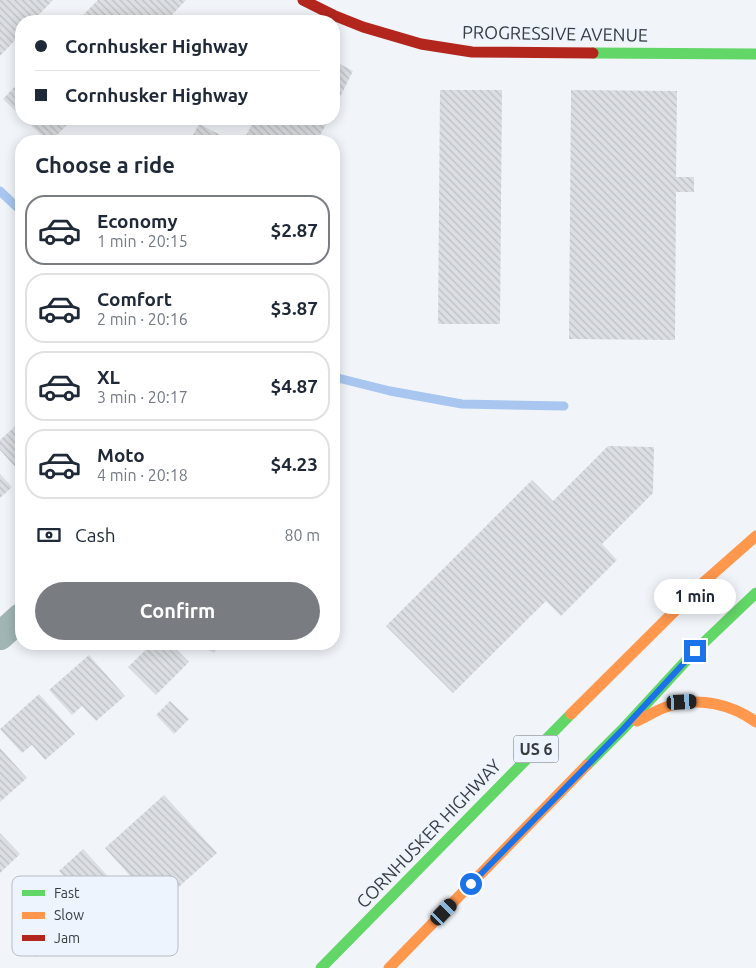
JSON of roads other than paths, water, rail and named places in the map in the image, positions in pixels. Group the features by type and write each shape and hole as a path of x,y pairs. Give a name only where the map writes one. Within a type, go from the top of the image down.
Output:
{"main road":[{"name":"PROGRESSIVE AVENUE","path":"303,0 333,15"},
{"name":"PROGRESSIVE AVENUE","path":"340,18 372,30 421,44 472,52 756,54"},
{"name":"CORNHUSKER HIGHWAY","path":"320,968 356,934 615,669 705,581 756,536"},
{"name":"US 6","path":"388,968 623,729 695,651 756,593"},
{"path":"623,729 667,707 682,702 709,702 729,706 756,722"}],"street":[{"path":"0,636 15,622"}],"waterway":[{"path":"0,191 15,205"},
{"path":"340,378 390,391 462,404 564,406"}]}
